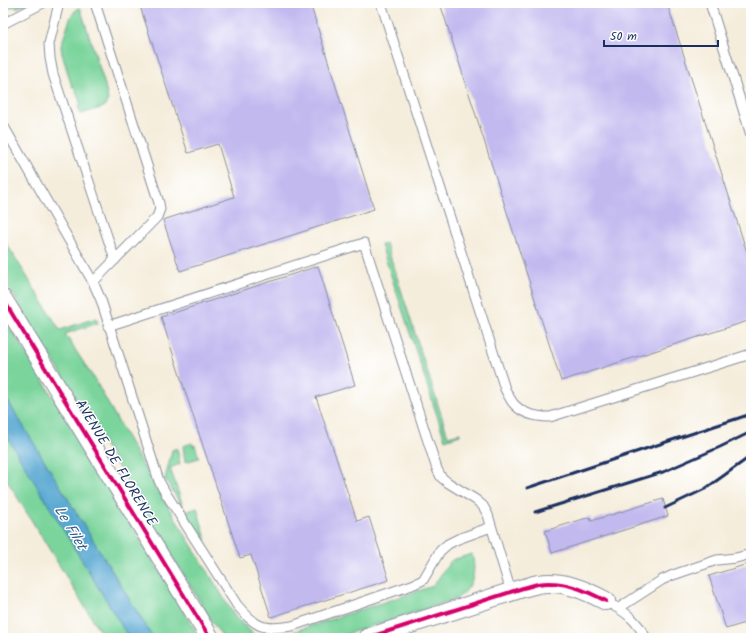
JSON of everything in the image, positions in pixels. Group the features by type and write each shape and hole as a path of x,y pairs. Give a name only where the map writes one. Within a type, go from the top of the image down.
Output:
{"street":[{"name":"AVENUE DE FLORENCE","path":"3,299 210,638"},
{"path":"367,638 539,584 555,583 576,587 612,605"}],"lane":[{"path":"3,24 43,3"},
{"path":"59,3 49,44 50,58 115,260"},
{"path":"93,282 156,217 160,209 94,3"},
{"path":"381,3 505,389 513,403 523,411 533,416 550,417 751,354"},
{"path":"710,3 751,135"},
{"path":"3,124 93,282 101,300 108,326 159,481 164,492 237,605 249,619 268,628 292,626 412,585 423,580 440,551 448,544 491,527"},
{"path":"108,326 364,243 437,470 441,477 447,482 483,506 488,515 511,592"},
{"path":"612,605 673,575 717,560 736,558 751,554"},
{"path":"612,605 631,617 639,625 646,638"}],"green space":[{"path":"3,3 30,3 16,8 15,6 3,10"},
{"path":"80,7 105,85 108,100 104,107 81,114 78,106 81,105 74,86 72,87 61,46 71,16"},
{"path":"3,238 60,330 96,318 98,323 65,334 95,380 139,459 236,618 258,638 224,638 216,628 3,278"},
{"path":"386,243 448,436 460,433 460,435 445,440 381,245"},
{"path":"3,315 200,638 153,638 3,393"},
{"path":"3,430 129,638 104,638 3,474"},
{"path":"192,443 193,446 195,445 199,458 185,462 183,446"},
{"path":"177,448 180,464 170,468 184,509 165,479 172,450"},
{"path":"197,508 206,539 205,541 185,512"},
{"path":"472,554 474,568 472,581 465,592 453,600 334,638 274,638 433,586 452,560"}],"water":[{"name":"Le Filet","path":"3,393 153,638 129,638 3,430"}],"building":[{"path":"139,3 310,3 374,209 180,271 163,220 234,197 218,144 188,153"},
{"path":"440,3 667,3 751,265 751,320 561,381"},
{"path":"318,266 355,385 316,397 357,521 369,517 389,580 271,617 251,555 240,558 161,317"},
{"path":"663,499 668,516 552,553 545,531 590,517 591,521"},
{"path":"751,563 751,621 726,629 709,576"}],"railway":[{"path":"527,488 751,414"},
{"path":"535,512 663,472 751,432"},
{"path":"665,508 705,489 751,456"}],"cycle path":[{"path":"3,299 210,638"},
{"path":"367,638 538,584 556,583 574,587 606,601"}]}
